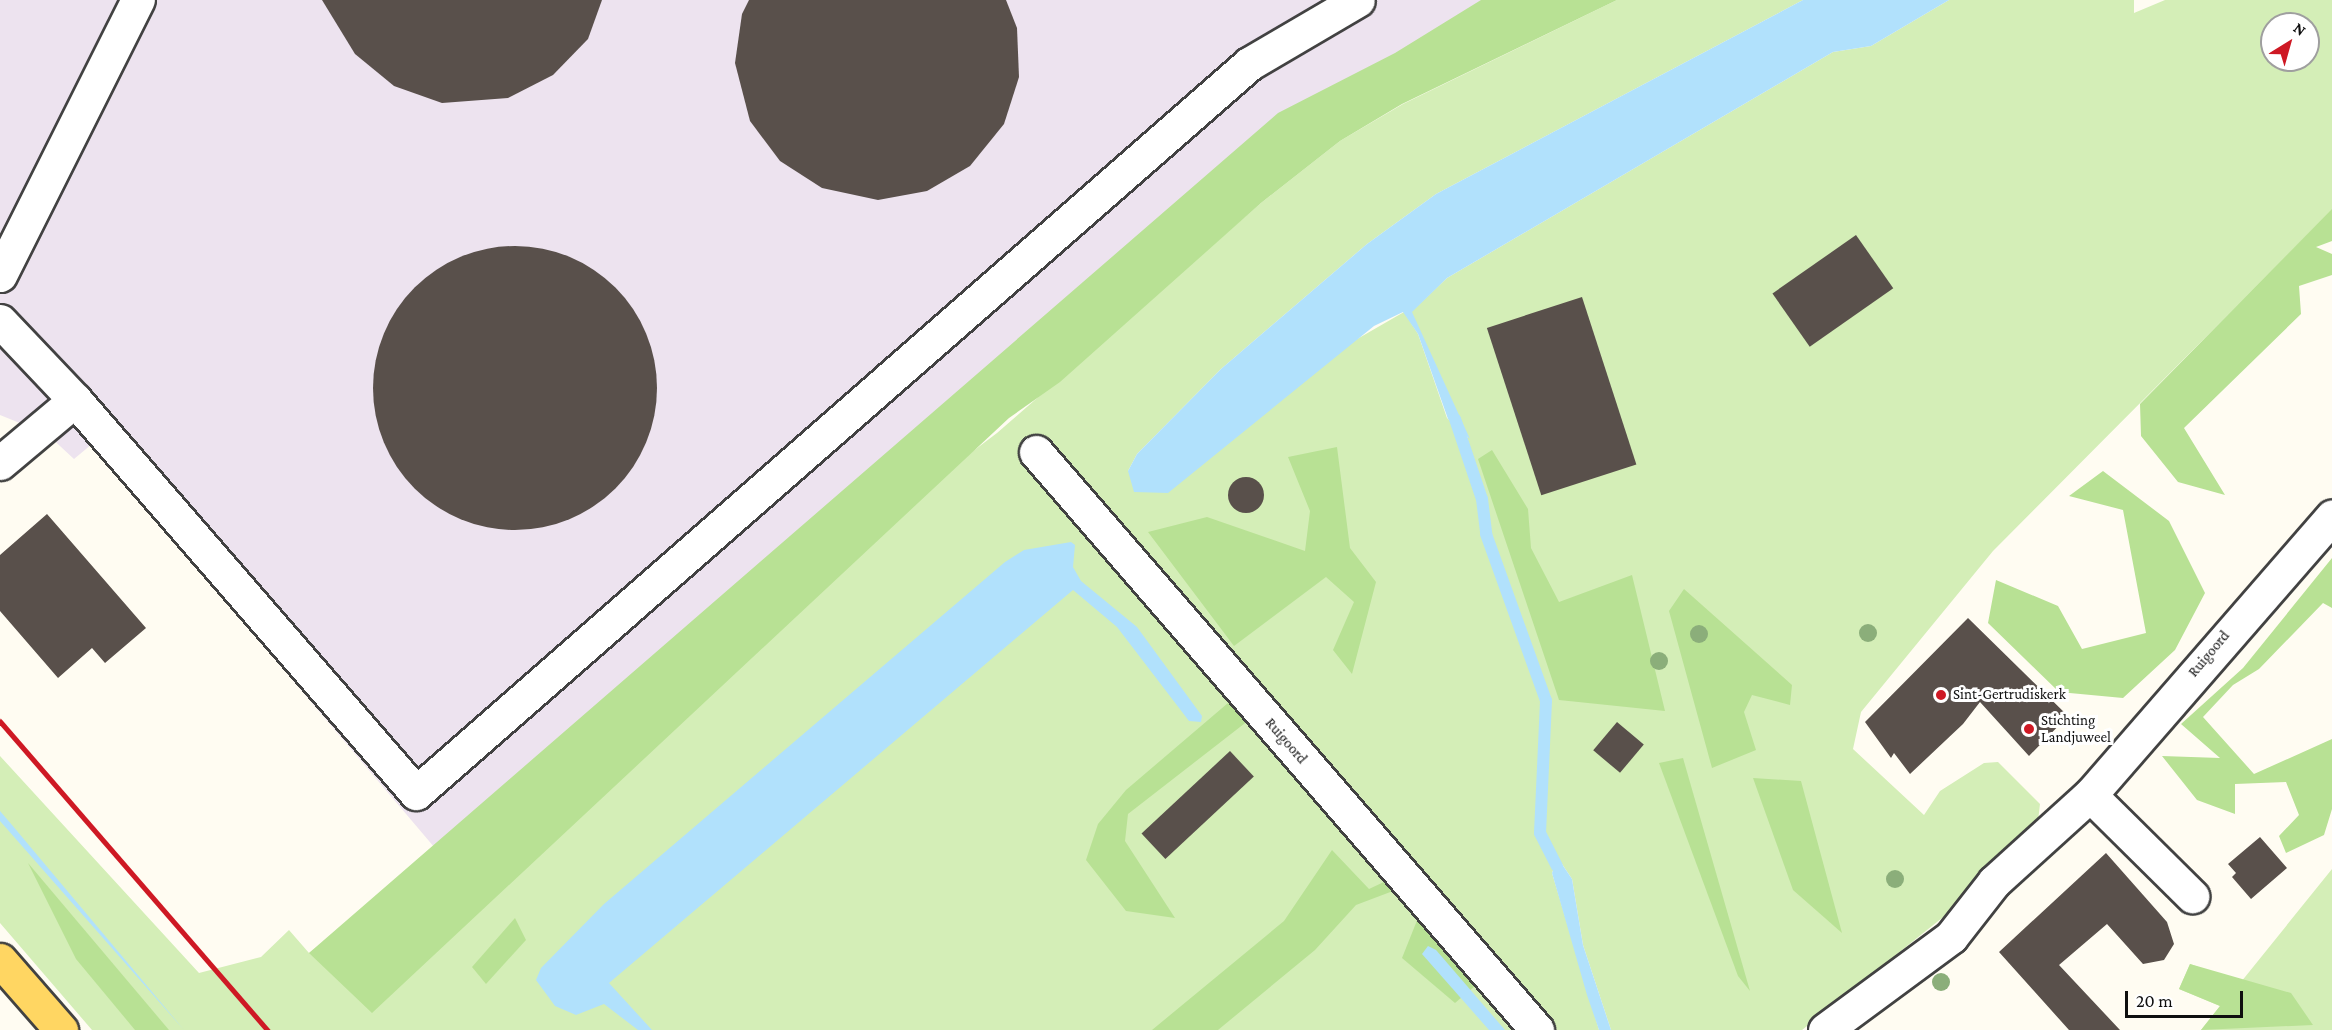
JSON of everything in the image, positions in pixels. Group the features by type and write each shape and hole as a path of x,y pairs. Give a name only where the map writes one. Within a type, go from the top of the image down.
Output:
{"main road":[{"path":"0,960 61,1030"}],"street":[{"path":"0,275 138,0"},
{"path":"0,321 75,400 416,793 1249,64 1358,0"},
{"path":"0,463 75,400"},
{"name":"Ruigoord","path":"1036,452 1537,1030"},
{"name":"Ruigoord","path":"1825,1030 1951,937 1995,882 2090,795 2332,517"},
{"path":"2090,795 2192,896"}],"shaded area":[{"path":"0,0 1496,0 457,874 92,444 74,459 47,434 0,415"}],"green space":[{"path":"1481,0 1617,0 1402,104 1340,141 1261,203 1060,382 1009,418 372,1013 309,953 1278,113 1395,53"},
{"path":"1617,0 1803,0 1436,194 1367,244 1221,369 1137,454 1128,471 1404,312 1418,334 1447,418 1468,438 1411,312 1447,278 1833,52 1871,46 1949,0 2134,0 2134,13 2165,0 2332,0 2332,210 1993,551 1861,712 1853,749 1924,815 1940,791 1984,763 1998,762 2040,804 2038,821 1957,906 1802,1030 1611,1030 1583,945 1572,879 1558,858 1552,873 1599,1030 1557,1030 1169,586 1521,1030 92,1030 0,923 0,756 199,973 261,957 289,930 309,953 997,433 1261,203 1340,141 1403,104"},
{"path":"2332,209 2332,241 2316,247 2332,254 2332,275 2299,286 2301,314 2184,428 2225,495 2178,482 2141,436 2140,404"},
{"path":"1337,447 1350,548 1376,582 1352,674 1333,650 1354,602 1326,577 1234,646 1148,532 1207,517 1305,551 1310,511 1288,457"},
{"path":"1492,450 1528,509 1531,548 1559,602 1632,575 1665,711 1559,700 1478,459"},
{"path":"2103,471 2169,521 2205,593 2175,650 2123,698 2059,692 1988,623 1996,580 2058,606 2082,649 2146,633 2123,510 2069,496"},
{"path":"2332,558 2332,608 2323,603 2259,669 2233,685 2203,717 2254,774 2332,739 2332,809 2324,835 2286,853 2279,836 2299,815 2286,782 2235,784 2235,814 2197,800 2162,756 2220,758 2181,724 2243,668"},
{"path":"1684,589 1792,685 1790,705 1752,695 1744,712 1756,750 1712,768 1669,611"},
{"path":"1228,703 1249,720 1128,814 1125,841 1175,918 1126,911 1086,860 1098,824 1126,790"},
{"path":"1683,758 1750,991 1738,976 1659,763"},
{"path":"1753,778 1801,781 1842,933 1793,890"},
{"path":"1332,850 1369,889 1386,881 1393,891 1356,905 1315,950 1218,1030 1152,1030 1284,921"},
{"path":"28,863 169,1030 135,1030 76,959"},
{"path":"2332,869 2332,1030 2201,1030 2220,1006 2179,989 2190,964 2241,982"},
{"path":"515,918 526,940 486,984 472,967"},
{"path":"1418,918 1475,986 1455,1003 1402,958"},
{"path":"2190,964 2291,993 2313,1025 2201,1030 2220,1006 2179,989"}],"water":[{"path":"1803,0 1949,0 1871,46 1833,52 1447,278 1412,312 1470,439 1448,419 1418,334 1403,312 1374,326 1168,493 1134,492 1128,471 1137,454 1221,369 1367,244 1436,194"},
{"path":"1071,542 1075,545 1073,567 1081,581 1137,627 1202,716 1201,722 1189,721 1117,627 1073,590 609,983 652,1030 638,1030 604,1004 576,1015 555,1006 536,980 541,968 604,904 1005,562 1024,550"},
{"path":"0,811 12,825 184,1030 0,821"},
{"path":"1558,858 1572,879 1583,945 1611,1030 1599,1030 1587,995 1552,873"},
{"path":"1428,946 1436,950 1505,1030 1489,1030 1422,954"}],"building":[{"path":"322,0 602,0 588,39 553,75 508,98 442,103 394,86 355,54"},
{"path":"749,0 1006,0 1017,28 1019,77 1004,124 970,166 927,191 878,200 822,188 780,161 750,121 735,63 742,14"},
{"path":"1856,235 1893,288 1810,347 1772,294"},
{"path":"501,246 529,246 556,252 582,263 616,287 633,309 646,334 655,360 657,388 655,416 646,442 633,467 616,489 582,513 556,524 529,530 501,530 474,524 448,513 414,489 390,455 379,429 373,402 373,374 379,347 390,321 414,287 448,263 474,252"},
{"path":"1582,297 1636,464 1541,495 1487,328"},
{"path":"1246,477 1259,482 1264,495 1259,508 1246,513 1233,508 1228,495 1233,482"},
{"path":"47,514 146,628 105,663 92,648 58,678 0,611 0,555"},
{"name":"Sint-Gertrudiskerk","path":"1968,618 2068,716 2029,756 1980,702 1963,724 1910,774 1894,753 1891,758 1865,722"},
{"path":"1617,722 1644,744 1620,773 1593,750"},
{"path":"1230,751 1254,777 1165,859 1142,834"},
{"path":"2260,837 2287,868 2251,899 2232,877 2236,873 2228,864"},
{"path":"2106,853 2167,922 2174,944 2164,960 2143,964 2107,924 2059,965 2120,1030 2069,1030 1999,952"}],"waterway":[{"path":"1455,419 1482,499 1486,534 1546,701 1540,833 1557,866"}],"railway":[{"path":"0,721 268,1030"}],"place":[{"name":"Sint-Gertrudiskerk","path":"1941,695"},
{"name":"Stichting Landjuweel","path":"2029,729"}]}
